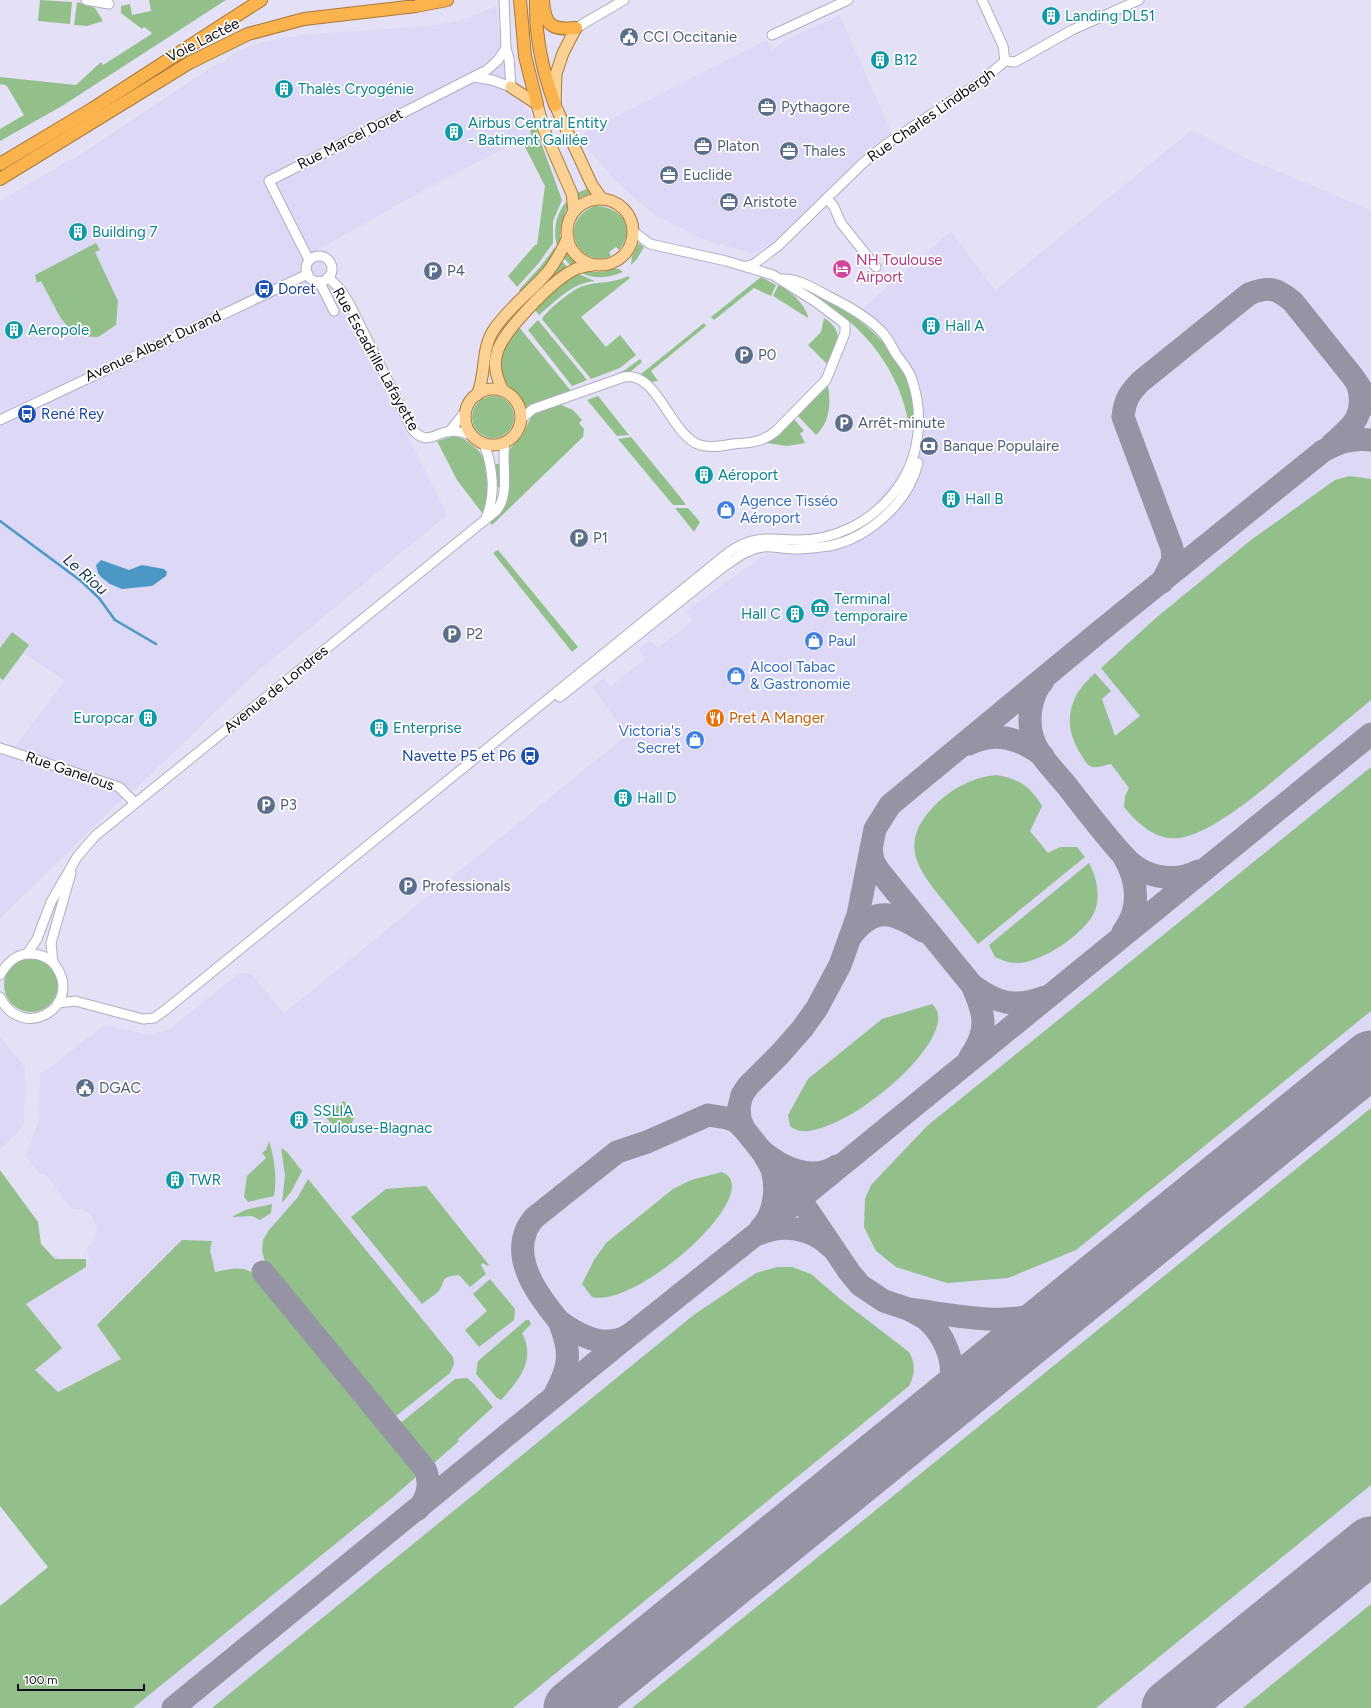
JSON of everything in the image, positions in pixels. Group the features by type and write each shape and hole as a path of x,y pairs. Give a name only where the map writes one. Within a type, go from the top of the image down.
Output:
{"highway":[{"name":"Voie Lactée","path":"0,164 92,109 261,0"},
{"name":"Voie Lactée","path":"0,179 189,63 248,34 304,19 416,6 447,0"},
{"path":"520,0 525,56 537,104"},
{"path":"536,0 539,50 555,105"},
{"path":"543,0 544,16 548,24 559,29 576,28"}],"main road":[{"path":"576,28 556,74 555,105 592,185 602,199"},
{"path":"511,87 537,104 544,130 572,194 574,211 568,224 568,237 574,252 580,258 594,264"},
{"path":"503,391 497,376 495,364 498,348 507,332 554,284 568,273 582,266 610,264 624,255 632,241 633,231 631,220 624,210 614,202 602,199 590,201 574,211"},
{"path":"476,395 489,390 503,391 514,399 518,405 521,419 516,433 505,442 491,445 484,444 471,435 466,424 465,412 471,400 476,395 483,378 483,358 486,344 495,328 547,273 568,237"}],"street":[{"path":"86,0 109,4"},
{"path":"474,77 492,80 511,87 509,59 506,48 504,0"},
{"path":"576,28 624,0"},
{"path":"772,35 848,0"},
{"path":"982,0 1003,46 1005,61"},
{"name":"Rue Charles Lindbergh","path":"747,266 754,264 778,246 863,163 885,145 983,80 1005,61 1015,62 1072,30 1139,0"},
{"name":"Rue Marcel Doret","path":"309,260 269,181 474,77 492,65 506,48"},
{"path":"827,198 834,207 841,223 876,267"},
{"path":"521,419 533,409 630,376 638,377 647,385 692,441 715,446 752,443 768,438 826,380 846,329 845,324 781,279 747,266 650,244 633,231"},
{"path":"319,281 328,277 331,267 327,259 318,256 309,260 306,267 308,274 311,278 319,281 334,311"},
{"name":"Avenue Albert Durand","path":"0,420 308,274"},
{"name":"Rue Escadrille Lafayette","path":"328,277 340,289 349,303 412,429 416,434 425,438 432,438 449,432 471,435"},
{"path":"58,1003 75,1001 143,1019 154,1018 740,544 763,538 796,540 822,538 851,528 872,515 893,493 911,467 918,438 918,410 910,376 884,333 854,310 794,279 781,279"},
{"path":"449,432 465,412"},
{"name":"Avenue de Londres","path":"28,954 37,939 51,902 89,841 496,511 503,499 503,458 505,442"},
{"path":"484,444 490,462 492,498 486,518"},
{"name":"Rue Ganelous","path":"0,748 115,785 135,803"},
{"name":"Avenue de Londres","path":"53,963 51,943 73,866"},
{"path":"0,975 5,966 12,959 28,954 40,955 53,963 61,973 63,991 58,1003 48,1014 39,1018 30,1019 20,1017 10,1012 0,997"}],"shaded area":[{"path":"497,6 499,39 510,91 521,101 528,111 535,126 530,128 531,135 424,190 316,251 447,515 257,672 142,783 118,803 0,919 0,742 15,746 65,681 24,653 0,686 0,201 71,159 72,160 212,67 227,60 226,58 243,49 263,42 302,35 438,25 465,19"},
{"path":"839,15 892,133 871,147 778,239 760,250 751,253 704,240 653,214 616,181 588,149 581,137 585,132 767,40 772,50 784,41"},
{"path":"1192,130 1248,159 1371,210 1371,1708 9,1708 0,1606 48,1567 0,1506 0,1315 25,1301 54,1255 63,1261 82,1262 90,1260 86,1248 93,1242 97,1228 90,1214 85,1210 71,1208 45,1174 40,1174 25,1156 39,1121 40,1072 45,1071 103,1026 110,1026 149,1035 168,1030 238,974 245,973 252,975 284,1013 627,735 592,687 603,678 611,686 645,659 639,649 650,640 658,648 692,621 686,611 762,557 853,533 921,444 917,386 862,309 951,231 995,290"},
{"path":"0,1036 25,1068 24,1122 18,1132 0,1149"}],"green space":[{"path":"40,0 72,2 70,24 38,21"},
{"path":"149,0 226,0 62,106 0,141 0,129 24,115 7,86 2,84 0,85 0,77 76,85 101,62 103,65 152,33 144,27 142,29 121,13 121,6 130,4 132,15 151,11"},
{"path":"77,2 95,8 103,21 87,26 74,25"},
{"path":"535,126 562,200 553,221 553,243 538,264 517,287 508,276 535,245 537,245 545,186 522,141 531,135 530,128"},
{"path":"589,188 591,193 579,198 577,193"},
{"path":"569,199 561,226 558,248 555,235 556,222 561,209"},
{"path":"595,206 604,207 619,214 624,220 626,226 624,242 619,250 616,247 609,252 611,256 599,258 589,256 581,250 576,242 574,232 576,222 583,213"},
{"path":"96,243 100,250 95,252 118,301 116,325 98,337 75,336 60,317 41,281 37,283 35,275"},
{"path":"639,243 644,247 637,259 631,265 632,256"},
{"path":"555,247 556,251 546,268 522,293 519,290 540,267"},
{"path":"567,253 576,264 571,266 563,257"},
{"path":"561,260 568,268 530,303 528,300"},
{"path":"619,269 623,272 612,276 596,277 585,275 580,272 605,271"},
{"path":"576,273 595,281 579,285 565,293 539,315 535,310 555,289"},
{"path":"628,276 630,278 581,317 606,347 620,335 636,355 620,368 591,379 542,319 567,295 579,288 589,284 622,279"},
{"path":"761,277 776,285 771,296 754,288 714,320 711,317"},
{"path":"779,284 788,290 801,304 807,313 808,318 773,296"},
{"path":"816,292 832,301 862,322 887,347 898,362 906,377 912,395 915,429 909,427 905,406 898,387 889,369 877,352 849,321 833,308 815,297"},
{"path":"824,318 835,328 838,339 829,366 808,345 821,332"},
{"path":"538,320 587,380 572,386 528,330"},
{"path":"704,323 706,326 651,371 658,381 650,382 641,374"},
{"path":"519,327 571,391 526,407 502,378 500,363 502,355 509,340"},
{"path":"640,359 642,362 630,372 611,377 625,370"},
{"path":"828,386 829,406 827,418 821,430 816,435 797,415"},
{"path":"493,396 508,402 514,417 508,432 493,438 478,432 472,417 478,402"},
{"path":"598,396 629,435 617,436 587,400"},
{"path":"559,404 573,410 582,420 579,423 584,429 583,437 492,525 489,521 506,499 509,486 509,450 522,436 532,415"},
{"path":"794,419 804,431 800,433 805,443 787,446 767,443 776,437"},
{"path":"454,436 464,439 478,450 484,458 489,499 483,514 457,480 437,441"},
{"path":"631,437 686,505 673,505 618,439"},
{"path":"495,464 499,464 500,487 497,487"},
{"path":"1350,476 1371,479 1371,700 1256,795 1209,827 1194,834 1180,838 1163,837 1155,834 1135,819 1124,807 1125,796 1129,788 1111,764 1092,767 1086,762 1078,750 1072,737 1070,724 1071,710 1077,694 1082,686 1095,673 1111,691 1102,699 1115,736 1140,716 1101,668 1157,617 1251,540 1335,480"},
{"path":"675,508 688,508 700,522 694,532"},
{"path":"498,550 578,647 572,652 493,553"},
{"path":"12,632 29,645 3,680 0,678 0,648"},
{"path":"1371,767 1371,1011 1076,1250 1008,1278 947,1283 896,1267 876,1251 864,1227 865,1199 871,1185 927,1126"},
{"path":"996,775 1011,778 1023,784 1038,799 1042,806 1030,831 1048,853 1060,847 1077,847 1085,857 978,944 925,876 915,854 914,843 917,831 923,819 947,794 970,781"},
{"path":"1089,863 1096,881 1098,894 1094,913 1081,930 1060,946 1037,959 1016,963 1008,962 995,957 989,945"},
{"path":"31,958 41,960 50,966 56,975 58,985 56,995 50,1004 41,1010 31,1012 21,1010 12,1004 6,995 4,985 6,975 12,966 21,960"},
{"path":"932,1004 938,1020 930,1041 912,1065 886,1089 858,1110 830,1125 806,1131 790,1126 788,1115 808,1079 882,1019"},
{"path":"344,1101 355,1116 351,1125 340,1134 324,1115"},
{"path":"1371,1108 1371,1485 1096,1708 632,1708"},
{"path":"269,1141 275,1168 274,1196 248,1202 244,1197 247,1176 266,1158 262,1153 266,1150"},
{"path":"281,1148 287,1152 302,1171 291,1192 282,1203 285,1175"},
{"path":"0,1170 38,1222 41,1244 55,1259 86,1259 86,1267 26,1304 62,1348 35,1370 58,1392 121,1359 97,1325 182,1240 212,1241 210,1250 215,1272 231,1269 245,1269 255,1274 414,1465 417,1476 392,1498 133,1708 0,1708 0,1606 48,1567 0,1506"},
{"path":"722,1172 732,1184 728,1202 713,1224 691,1246 665,1268 637,1285 612,1296 592,1297 582,1284 594,1260 606,1243 673,1189 691,1180"},
{"path":"308,1179 453,1357 454,1364 450,1373 391,1420 266,1265 262,1251 263,1240 269,1230 298,1197"},
{"path":"426,1186 489,1265 488,1266 483,1263 481,1265 486,1274 470,1287 459,1275 446,1278 438,1292 422,1304 351,1217 386,1189"},
{"path":"272,1204 271,1213 260,1220 252,1216 232,1217 245,1210"},
{"path":"777,1267 792,1267 811,1274 840,1299 909,1352 913,1361 914,1369 913,1377 909,1386 513,1708 212,1708 695,1314 756,1273"},
{"path":"490,1279 515,1309 514,1320 479,1347 465,1330 487,1311 473,1294"},
{"path":"526,1320 529,1320 531,1324 522,1333 526,1342 527,1360 520,1377 501,1400 497,1398 476,1374 478,1361"},
{"path":"467,1378 474,1384 493,1407 458,1439 459,1441 434,1463 420,1453 398,1425 455,1379"},
{"path":"1371,1604 1371,1708 1243,1708"}],"water":[{"path":"101,560 129,570 142,565 164,569 167,572 166,576 152,586 122,589 110,584 98,573 96,565"}],"waterway":[{"name":"Le Riou","path":"0,521 81,581 99,598 115,620 156,644"}],"taxiway":[{"path":"1162,582 1173,560 1172,548 1123,417 1128,398 1140,382 1249,294 1267,289 1277,291 1293,302 1353,377 1371,404"},
{"path":"1332,444 1352,425 1356,419 1360,404 1358,385"},
{"path":"744,1129 740,1119 739,1107 742,1095 748,1086 780,1054 802,1029 817,1008 840,965 858,915 875,829 890,805 1099,632 1323,451 1346,441 1371,440"},
{"path":"1043,681 1035,694 1031,709 1030,724 1033,739 1043,758 1101,830 1128,860 1145,872 1172,878 1185,876 1198,871"},
{"path":"173,1708 627,1337 800,1199 1371,734"},
{"path":"969,744 989,738 1008,738 1026,745 1043,756"},
{"path":"871,848 873,861 879,871 972,985 980,1005 983,1022 980,1038 970,1057"},
{"path":"1123,932 1133,914 1136,895 1135,885 1129,866 1124,857"},
{"path":"851,936 868,919 885,915 903,919 923,931"},
{"path":"972,985 998,1000 1007,1002 1024,1002 1045,997"},
{"path":"559,1321 537,1291 530,1279 526,1267 523,1255 523,1243 530,1223 534,1218 617,1152 647,1142 708,1115 736,1121 744,1129 800,1199 850,1273 860,1285 884,1301 908,1309 974,1318 1007,1319 1039,1314 1067,1301 1093,1285"},
{"path":"761,1228 772,1210 775,1188 771,1168 762,1151 779,1163 798,1171 818,1173 827,1171 837,1166"},
{"path":"759,1234 777,1229 796,1229 815,1235 830,1246"},
{"path":"263,1272 425,1469 428,1479 428,1490 418,1509"},
{"path":"910,1310 926,1319 938,1332 950,1357 951,1375 949,1387 942,1403 935,1413"},
{"path":"555,1394 564,1375 568,1358 566,1341 559,1321 583,1336 592,1339 611,1341 629,1335"}],"runway":[{"path":"572,1708 1371,1059"},
{"path":"1170,1708 1371,1545"}],"place":[{"name":"Landing DL51","path":"1051,16"},
{"name":"CCI Occitanie","path":"629,37"},
{"name":"B12","path":"880,60"},
{"name":"Thalès Cryogénie","path":"284,89"},
{"name":"Pythagore","path":"767,107"},
{"name":"Airbus Central Entity - Batiment Galilée","path":"454,132"},
{"name":"Platon","path":"703,146"},
{"name":"Thales","path":"789,151"},
{"name":"Euclide","path":"669,175"},
{"name":"Aristote","path":"729,202"},
{"name":"Building 7","path":"78,232"},
{"name":"NH Toulouse Airport","path":"842,269"},
{"name":"P4","path":"433,271"},
{"name":"Doret","path":"264,289"},
{"name":"Hall A","path":"931,326"},
{"name":"Aeropole","path":"14,330"},
{"name":"P0","path":"744,355"},
{"name":"René Rey","path":"27,414"},
{"name":"Arrêt-minute","path":"844,423"},
{"name":"Banque Populaire","path":"929,446"},
{"name":"Aéroport","path":"704,475"},
{"name":"Hall B","path":"951,499"},
{"name":"Agence Tisséo Aéroport","path":"726,510"},
{"name":"P1","path":"579,538"},
{"name":"Terminal temporaire","path":"820,608"},
{"name":"Hall C","path":"795,614"},
{"name":"P2","path":"452,634"},
{"name":"Paul","path":"814,641"},
{"name":"Alcool Tabac & Gastronomie","path":"736,676"},
{"name":"Europcar","path":"148,718"},
{"name":"Pret A Manger","path":"715,718"},
{"name":"Enterprise","path":"379,728"},
{"name":"Victoria's Secret","path":"695,740"},
{"name":"Navette P5 et P6","path":"530,756"},
{"name":"Hall D","path":"623,798"},
{"name":"P3","path":"266,805"},
{"name":"Professionals","path":"408,886"},
{"name":"DGAC","path":"85,1088"},
{"name":"SSLIA Toulouse-Blagnac","path":"299,1120"},
{"name":"TWR","path":"175,1180"}]}
